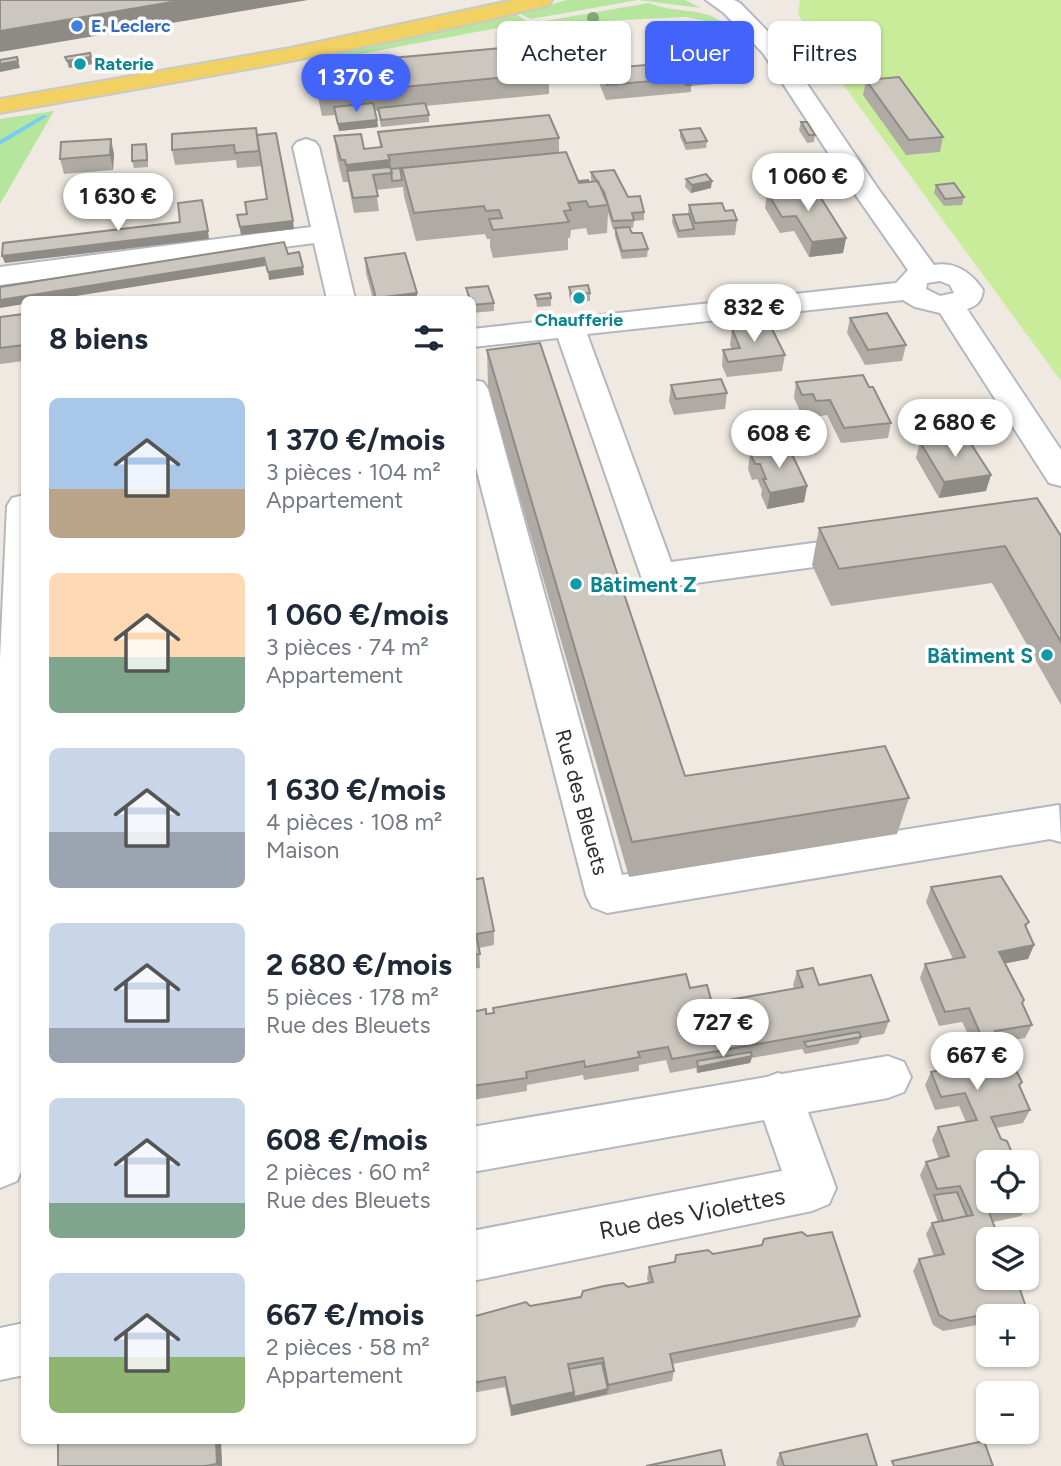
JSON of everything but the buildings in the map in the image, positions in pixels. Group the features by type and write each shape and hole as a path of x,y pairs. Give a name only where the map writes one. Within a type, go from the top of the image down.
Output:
{"main road":[{"path":"0,93 376,27 488,0"},
{"path":"0,106 289,55 446,23 541,0"}],"street":[{"path":"717,0 732,8 768,45"},
{"path":"760,6 768,35"},
{"path":"795,84 868,194 918,281 926,302 949,305 1061,475"},
{"path":"306,147 340,296"},
{"path":"0,276 326,233"},
{"path":"476,338 918,281"},
{"path":"569,327 659,576 893,544"},
{"name":"Rue des Bleuets","path":"476,404 607,895 1060,824"},
{"path":"0,1165 21,668"},
{"path":"476,1149 778,1094 888,1077"},
{"name":"Rue des Violettes","path":"476,1255 813,1188 778,1094"},
{"path":"0,1354 21,1350"}],"green space":[{"path":"567,0 638,0 531,19 522,15"},
{"path":"638,0 685,0 701,8"},
{"path":"800,0 1061,0 1061,381 843,84 881,84 881,21 802,21 798,14"},
{"path":"649,3 708,15 720,21 686,17 544,21"},
{"path":"509,9 527,21 497,21 497,28 329,60 320,49"},
{"path":"54,111 0,204 0,119"}],"waterway":[{"path":"0,143 45,116"}],"place":[{"name":"E. Leclerc","path":"77,26"},
{"name":"Raterie","path":"80,64"},
{"name":"Chaufferie","path":"579,298"},
{"name":"Bâtiment Z","path":"576,584"},
{"name":"Bâtiment S","path":"1047,655"}]}
